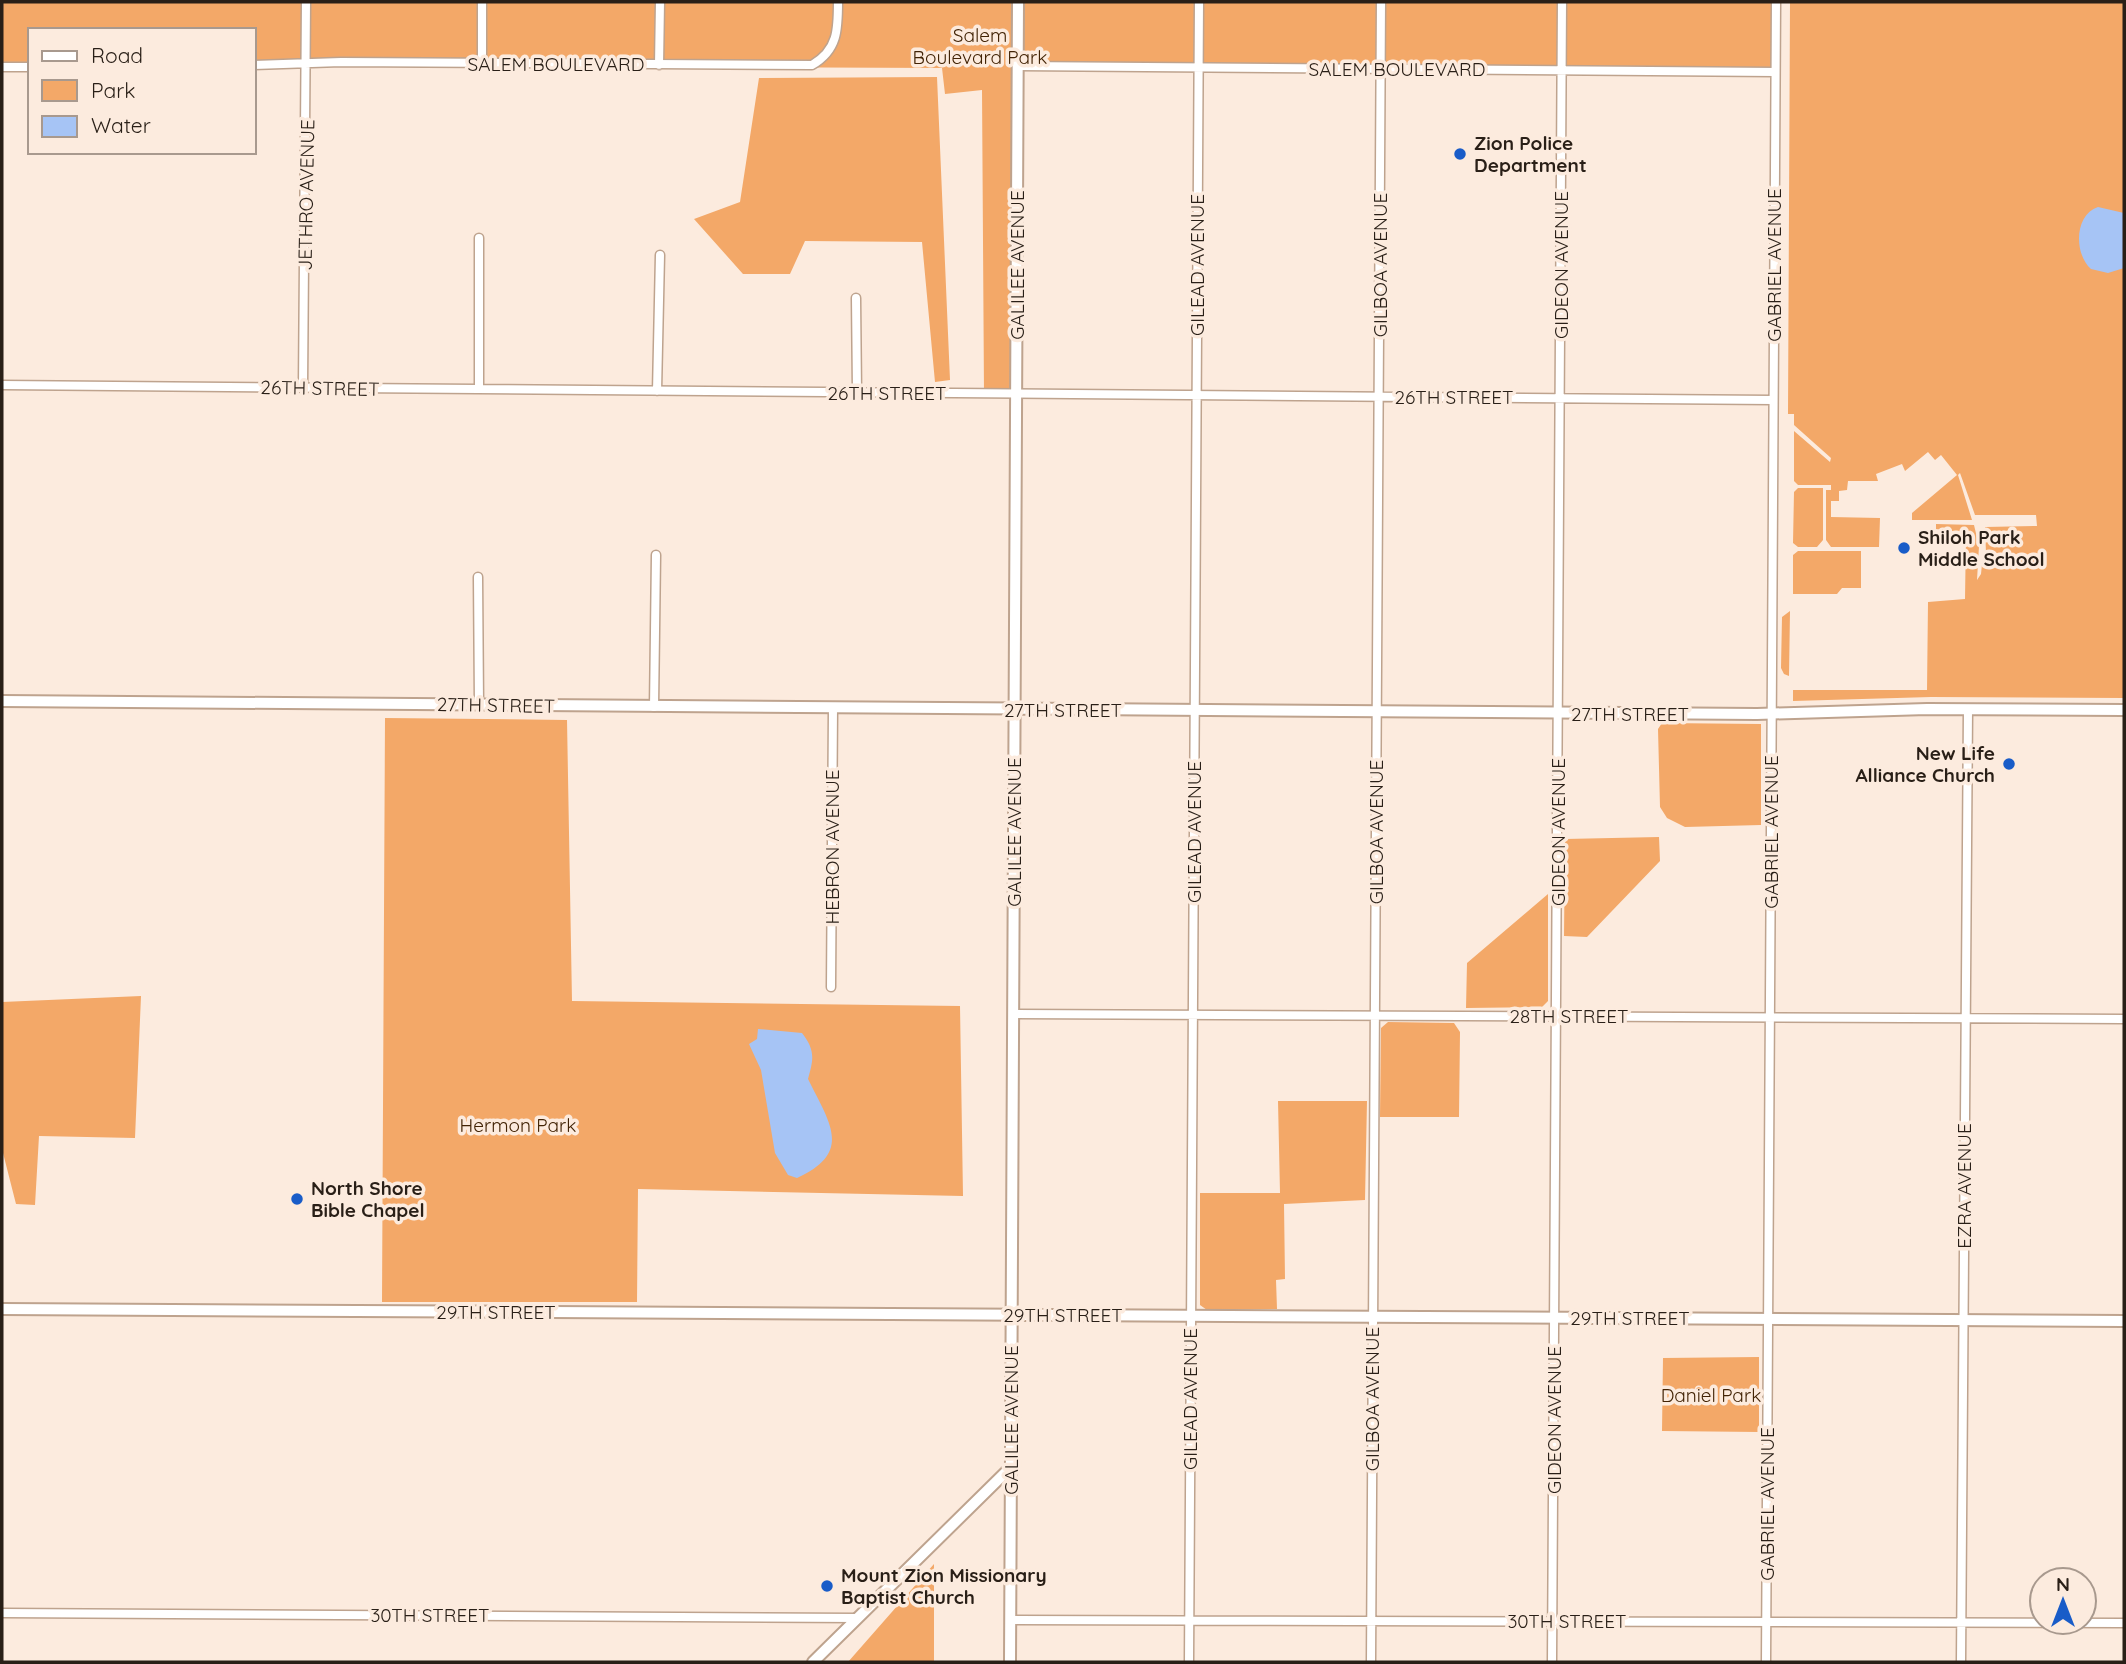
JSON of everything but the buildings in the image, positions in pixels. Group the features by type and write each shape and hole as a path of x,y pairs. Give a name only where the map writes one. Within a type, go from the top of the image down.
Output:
{"street":[{"name":"JETHRO AVENUE","path":"303,388 308,64 306,2"},
{"path":"482,2 482,63"},
{"path":"659,65 660,2"},
{"name":"SALEM BOULEVARD","path":"256,65 812,65 827,54 838,31 838,2"},
{"name":"GALILEE AVENUE","path":"1010,1662 1018,2"},
{"name":"GILEAD AVENUE","path":"1189,1662 1199,2"},
{"name":"GILBOA AVENUE","path":"1371,1662 1381,2"},
{"name":"GIDEON AVENUE","path":"1552,1662 1562,2"},
{"name":"GABRIEL AVENUE","path":"1766,1662 1776,2"},
{"name":"SALEM BOULEVARD","path":"1018,66 1775,72"},
{"path":"2,67 28,67"},
{"path":"479,238 479,390"},
{"path":"657,391 660,254"},
{"path":"856,298 857,392"},
{"name":"26TH STREET","path":"2,386 1773,400"},
{"path":"654,706 656,555"},
{"path":"478,577 479,705"},
{"name":"27TH STREET","path":"2,701 1771,714 1968,709 2124,710"},
{"name":"HEBRON AVENUE","path":"831,986 833,708"},
{"name":"EZRA AVENUE","path":"1961,1662 1968,709"},
{"name":"28TH STREET","path":"1013,1014 2124,1019"},
{"name":"29TH STREET","path":"2,1309 2124,1321"},
{"path":"813,1662 1011,1467"},
{"name":"30TH STREET","path":"2,1613 858,1618"},
{"name":"30TH STREET","path":"1010,1620 2124,1623"}],"green space":[{"name":"Salem Boulevard Park","path":"2,2 1776,2 1775,72 1018,66 1016,394 984,393 982,90 945,94 942,68 256,65 256,28 28,28 28,67 2,67"},
{"path":"1790,2 2124,2 2124,698 1931,697 1793,701 1793,690 1927,690 1928,602 1965,599 1966,533 1936,529 1936,524 1974,525 1979,546 1977,580 1981,574 1983,554 1986,553 1985,527 2037,526 2036,515 1975,515 1960,473 1958,475 1972,520 1912,520 1912,513 1957,475 1941,455 1935,460 1928,452 1905,471 1902,464 1876,474 1878,481 1848,481 1847,490 1839,491 1839,501 1831,501 1831,517 1880,518 1879,547 1831,547 1826,540 1826,490 1831,490 1831,485 1798,485 1794,481 1794,431 1830,462 1831,458 1794,425 1794,414 1788,414"},
{"path":"937,77 950,380 935,382 922,242 805,241 790,274 743,274 694,219 740,202 759,78"},
{"path":"1798,488 1823,488 1823,540 1817,547 1798,547 1793,543 1794,492"},
{"path":"1798,551 1861,551 1861,588 1842,588 1837,594 1793,594 1793,555"},
{"path":"1790,611 1789,676 1784,674 1781,668 1782,617"},
{"name":"Hermon Park","path":"385,718 567,720 572,1001 960,1006 963,1196 638,1189 637,1302 382,1302"},
{"path":"1662,723 1761,724 1761,825 1685,827 1667,818 1660,807 1658,729"},
{"path":"1659,837 1660,861 1587,937 1564,936 1565,839"},
{"path":"1548,894 1548,1001 1542,1007 1466,1008 1467,963"},
{"path":"141,996 135,1138 39,1136 35,1205 16,1204 2,1149 2,1002"},
{"path":"1388,1022 1454,1023 1460,1032 1459,1117 1380,1117 1381,1028"},
{"path":"1278,1101 1367,1101 1365,1200 1284,1204 1285,1279 1276,1280 1277,1309 1207,1310 1200,1305 1200,1193 1280,1193"},
{"name":"Daniel Park","path":"1759,1357 1759,1432 1662,1431 1663,1358"},
{"path":"934,1564 934,1662 848,1662"}],"water":[{"path":"2098,207 2124,213 2124,268 2108,273 2091,269 2085,262 2079,245 2084,218"},
{"path":"758,1029 802,1033 811,1049 808,1079 829,1122 831,1147 826,1158 797,1178 788,1175 775,1153 761,1070 749,1044 757,1039"}],"place":[{"name":"Zion Police Department","path":"1460,154"},
{"name":"Shiloh Park Middle School","path":"1904,548"},
{"name":"New Life Alliance Church","path":"2009,764"},
{"name":"North Shore Bible Chapel","path":"297,1199"},
{"name":"Mount Zion Missionary Baptist Church","path":"827,1586"}]}
